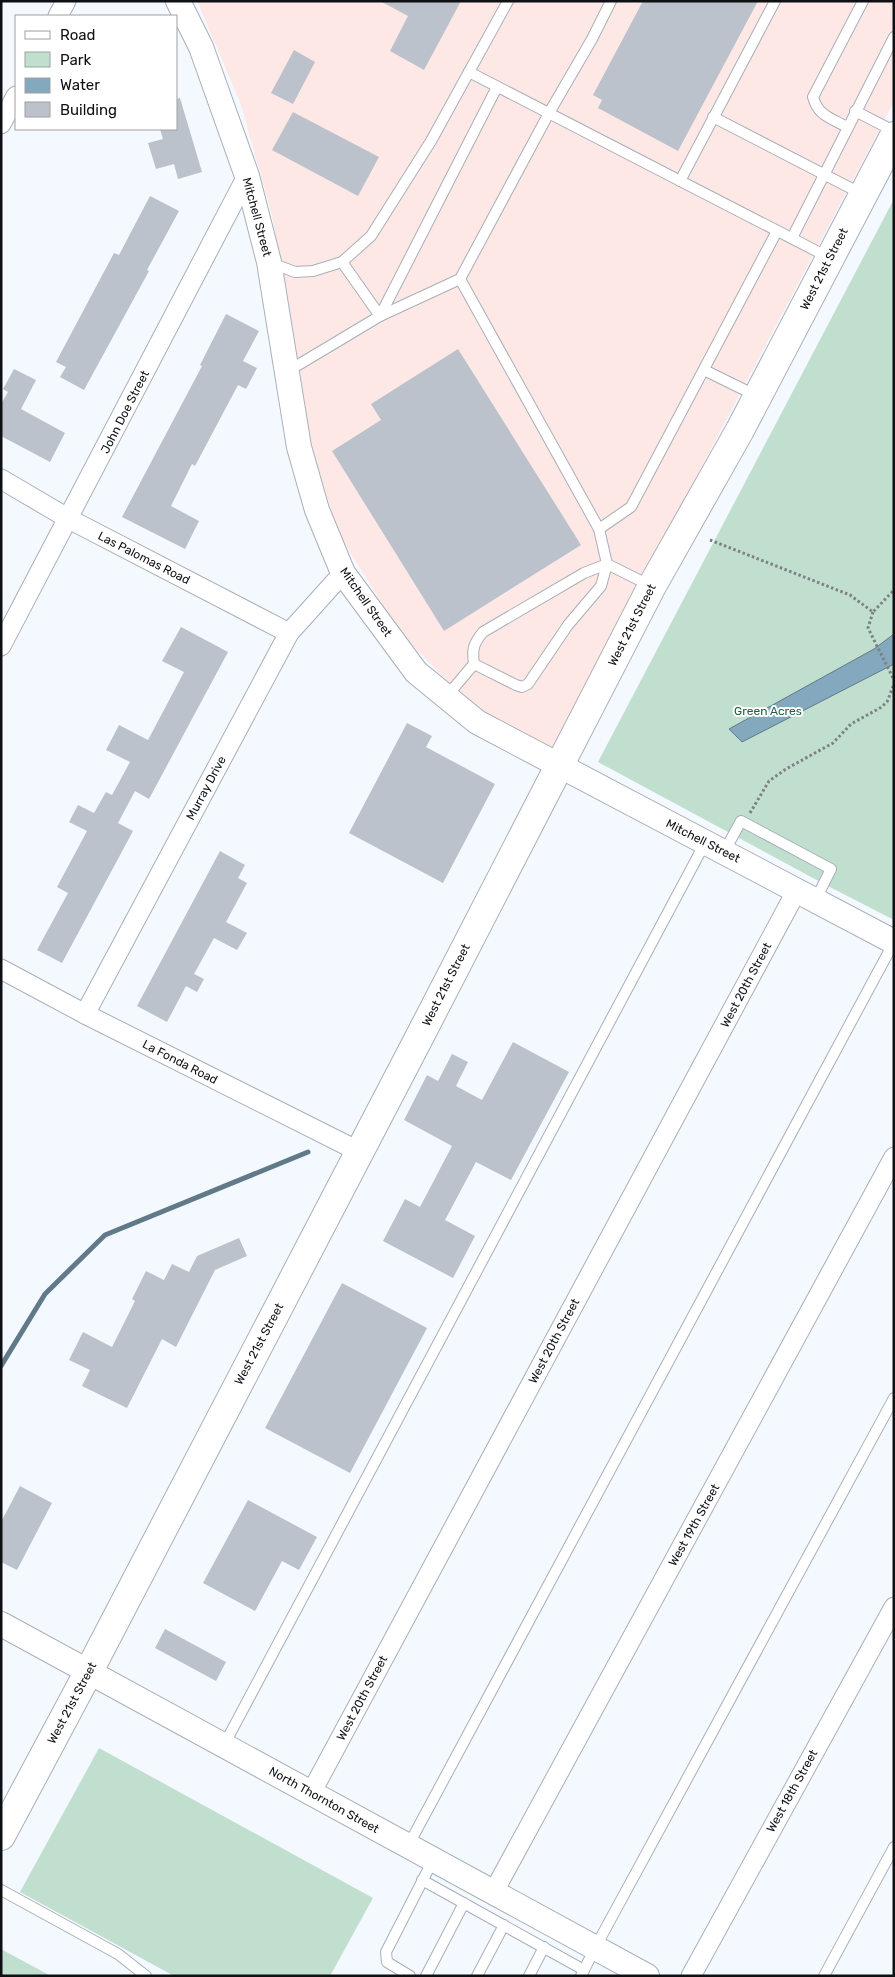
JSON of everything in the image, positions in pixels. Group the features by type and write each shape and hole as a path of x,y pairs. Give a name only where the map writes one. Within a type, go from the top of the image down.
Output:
{"main road":[{"name":"West 21st Street","path":"1,1836 360,1152 652,586 758,396 894,136"}],"street":[{"path":"59,15 66,1"},
{"name":"Mitchell Street","path":"178,1 201,48 247,176 269,262 300,447 317,510 344,573 416,672 477,722 894,942"},
{"path":"1,124 15,98"},
{"name":"John Doe Street","path":"1,646 247,176"},
{"name":"Las Palomas Road","path":"1,479 69,519 289,633"},
{"name":"Murray Drive","path":"85,1014 289,633 344,573"},
{"name":"West 20th Street","path":"311,1793 806,895"},
{"name":"La Fonda Road","path":"1,969 85,1014 360,1152"},
{"name":"West 19th Street","path":"493,1893 894,1157"},
{"name":"West 18th Street","path":"691,1976 894,1607"},
{"name":"North Thornton Street","path":"1,1624 408,1846 428,1870 493,1893 645,1975"}],"lane":[{"path":"269,262 296,272 313,271 342,262 371,236 432,141 508,1"},
{"path":"287,371 380,316 460,279 548,113 592,39 611,1"},
{"path":"680,181 775,1"},
{"path":"847,127 822,114 816,107 813,97 863,1"},
{"path":"792,238 894,37"},
{"path":"469,72 830,258"},
{"path":"380,316 497,87"},
{"path":"855,111 894,131"},
{"path":"713,117 863,195"},
{"path":"599,529 631,507 777,231"},
{"path":"342,262 380,316"},
{"path":"460,279 599,529 607,564 601,586 568,625 528,684 522,687 516,685 474,664"},
{"path":"704,370 758,396"},
{"path":"446,697 474,664 472,652 474,644 483,632 584,573 607,564 652,586"},
{"path":"224,1745 715,847 741,821 831,869 806,895"},
{"path":"408,1846 894,942"},
{"path":"410,1976 388,1962 386,1952 428,1870 464,1903 544,1947 583,1973 894,1398"},
{"path":"824,1976 894,1847"},
{"path":"1,1890 118,1954 146,1976"},
{"path":"426,1976 464,1903"},
{"path":"477,1976 504,1925"},
{"path":"529,1976 544,1947"}],"path":[{"path":"710,540 850,595 873,612"},
{"path":"894,590 873,612 868,628 894,680"},
{"path":"745,823 769,781 786,769 833,743 851,724 880,708 886,702 894,684"}],"shaded area":[{"path":"197,1 894,1 894,102 551,752 479,713 401,634 338,533 304,423 272,215 240,102"}],"green space":[{"name":"Green Acres","path":"894,199 894,920 598,762"},
{"path":"99,1748 373,1898 330,1976 174,1976 20,1892"},
{"path":"1,1949 51,1976 1,1976"}],"water":[{"path":"894,634 894,664 742,742 729,729 874,649"}],"building":[{"path":"380,1 461,1 424,70 390,51 408,16"},
{"path":"643,1 758,1 678,151 598,108 602,100 593,95"},
{"path":"294,50 315,62 293,104 271,93"},
{"path":"178,98 180,98 202,172 178,179 174,164 156,169 148,143 163,139 160,130 178,130"},
{"path":"293,112 379,157 358,196 272,150"},
{"path":"150,196 179,211 147,270 149,271 84,390 60,377 66,367 56,362 114,253 119,255"},
{"path":"226,314 259,331 243,361 257,368 246,389 238,385 195,466 192,464 171,506 199,521 185,549 122,517 202,366 200,365"},
{"path":"458,349 581,545 444,631 332,451 381,420 371,404"},
{"path":"14,369 36,380 21,409 65,433 50,462 1,436 1,404 8,392 3,389"},
{"path":"181,627 228,652 149,799 135,791 118,823 133,831 62,963 37,950 68,893 57,887 87,831 69,822 78,805 94,813 106,792 112,795 130,762 106,750 119,725 148,740 184,672 162,661"},
{"path":"407,723 432,736 426,747 495,784 443,883 349,833"},
{"path":"220,851 245,865 238,878 247,883 226,922 247,933 237,950 214,938 194,974 204,979 197,992 186,986 167,1022 137,1006"},
{"path":"513,1042 569,1072 511,1180 476,1162 445,1220 475,1236 453,1278 383,1241 405,1199 420,1207 452,1146 404,1120 427,1075 438,1081 452,1054 468,1062 456,1086 482,1100"},
{"path":"239,1238 247,1256 215,1270 176,1347 162,1339 127,1408 82,1386 90,1370 69,1360 83,1332 112,1347 135,1301 132,1299 146,1271 164,1280 172,1264 189,1272 197,1256"},
{"path":"342,1283 427,1328 350,1473 265,1428"},
{"path":"20,1486 52,1503 17,1570 1,1562 1,1522"},
{"path":"248,1500 317,1537 299,1570 282,1561 255,1611 203,1583"},
{"path":"165,1629 226,1662 216,1681 155,1648"}],"waterway":[{"path":"1,1366 45,1294 105,1235 308,1152"}]}
